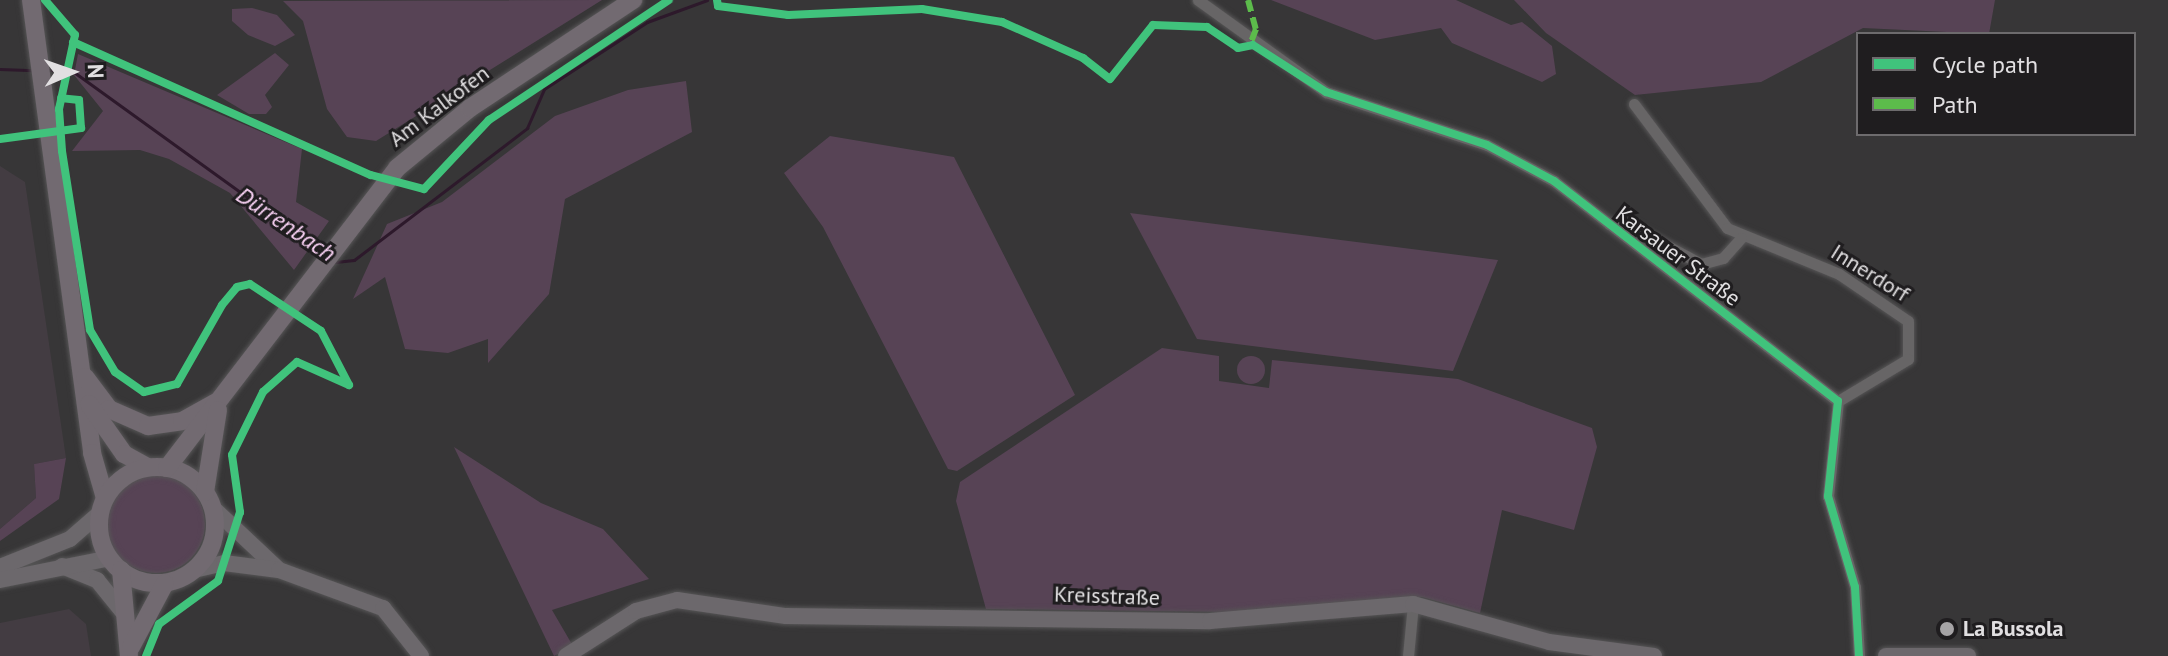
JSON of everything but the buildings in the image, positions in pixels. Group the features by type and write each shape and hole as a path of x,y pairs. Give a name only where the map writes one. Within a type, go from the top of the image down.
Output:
{"main road":[{"path":"31,0 42,53 102,506 126,617 129,655"},
{"name":"Am Kalkofen","path":"167,468 221,400 317,264 397,168 470,108 633,0"},
{"path":"85,377 109,409 148,426 182,421 221,400"},
{"name":"Am Kalkofen","path":"209,500 221,400"},
{"path":"89,404 124,454 147,467"},
{"path":"102,506 127,475 147,467 167,468 209,500 212,542 194,570 165,583 129,655"},
{"path":"115,564 165,583"}],"street":[{"name":"Karsauer Straße","path":"1198,0 1326,92 1487,145 1554,181 1838,401"},
{"name":"Innerdorf","path":"1634,104 1706,209 1741,238 1781,246 1839,274 1908,321 1908,359 1838,401"},
{"path":"1607,223 1634,228 1701,264 1723,258 1741,238"},
{"path":"1838,401 1828,496 1855,587 1859,656"},
{"path":"209,500 279,570"},
{"path":"0,567 70,539 102,506"},
{"path":"194,570 224,563 279,570 383,608 421,656"},
{"path":"0,580 53,565 115,564"},
{"path":"53,565 97,580 126,617"},
{"name":"Kreisstraße","path":"566,656 636,611 677,600 786,616 1210,621 1413,604 1549,642 1654,656"},
{"path":"1408,656 1413,604"},
{"path":"1886,656 1968,656"}],"shaded area":[{"path":"602,0 376,141 347,137 327,109 303,21 283,1"},
{"path":"1271,0 1456,0 1511,25 1522,22 1552,46 1556,74 1542,82 1452,43 1441,28 1375,40"},
{"path":"1514,0 1995,0 1989,32 1863,28 1761,82 1635,95 1546,33"},
{"path":"252,8 277,15 295,35 275,46 248,35 232,21 232,9"},
{"path":"275,53 289,65 265,95 272,107 266,114 249,114 217,95"},
{"path":"78,54 302,149 296,202 329,221 294,270 230,193 169,159 140,150 72,151 103,111 74,75"},
{"path":"686,81 692,132 565,199 549,294 488,363 488,339 448,353 405,349 385,277 353,299 387,224 442,202 555,116 628,90"},
{"path":"830,136 954,157 1075,395 957,471 948,469 823,227 784,173"},
{"path":"0,166 25,182 66,458 34,464 36,498 0,529"},
{"path":"1130,213 1498,260 1453,371 1197,339"},
{"path":"1162,348 1219,356 1219,381 1269,388 1272,360 1458,379 1592,428 1597,447 1574,530 1502,510 1480,613 1422,597 1229,612 986,609 956,501 960,482"},
{"path":"1251,356 1261,360 1265,370 1261,380 1251,384 1241,380 1237,370 1241,360"},
{"path":"454,447 541,503 603,529 649,579 552,610 573,646 554,656"},
{"path":"66,458 59,499 0,541 0,529 36,498 34,464"},
{"path":"156,475 175,479 191,489 201,505 205,524 201,543 191,559 175,569 156,573 137,569 121,559 111,543 107,524 111,505 121,489 137,479"},
{"path":"69,609 86,624 91,656 0,656 0,623"}],"waterway":[{"name":"Dürrenbach","path":"335,262 354,260 527,128 544,89 647,22 707,0"},
{"name":"Dürrenbach","path":"0,69 34,70"},
{"name":"Dürrenbach","path":"45,70 71,70 323,252"}],"marked path":[{"path":"1248,0 1256,29 1249,47"}],"cycle path":[{"path":"45,0 75,35 59,109 62,151 90,330 115,372 144,392 177,384 222,305 237,287 250,284 321,331 349,385 297,362 263,392 232,455 240,512 218,581 159,624 146,656"},
{"path":"73,42 371,175 424,189 489,120 669,0"},
{"path":"717,0 718,6 788,15 922,9 1002,22 1083,58 1110,79 1153,25 1207,27 1238,48 1253,45"},
{"path":"1253,45 1326,92 1487,145 1554,181 1838,401 1828,496 1855,587 1859,656"},
{"path":"0,139 81,128 79,100 61,98"}],"place":[{"name":"La Bussola","path":"1947,629"}]}
